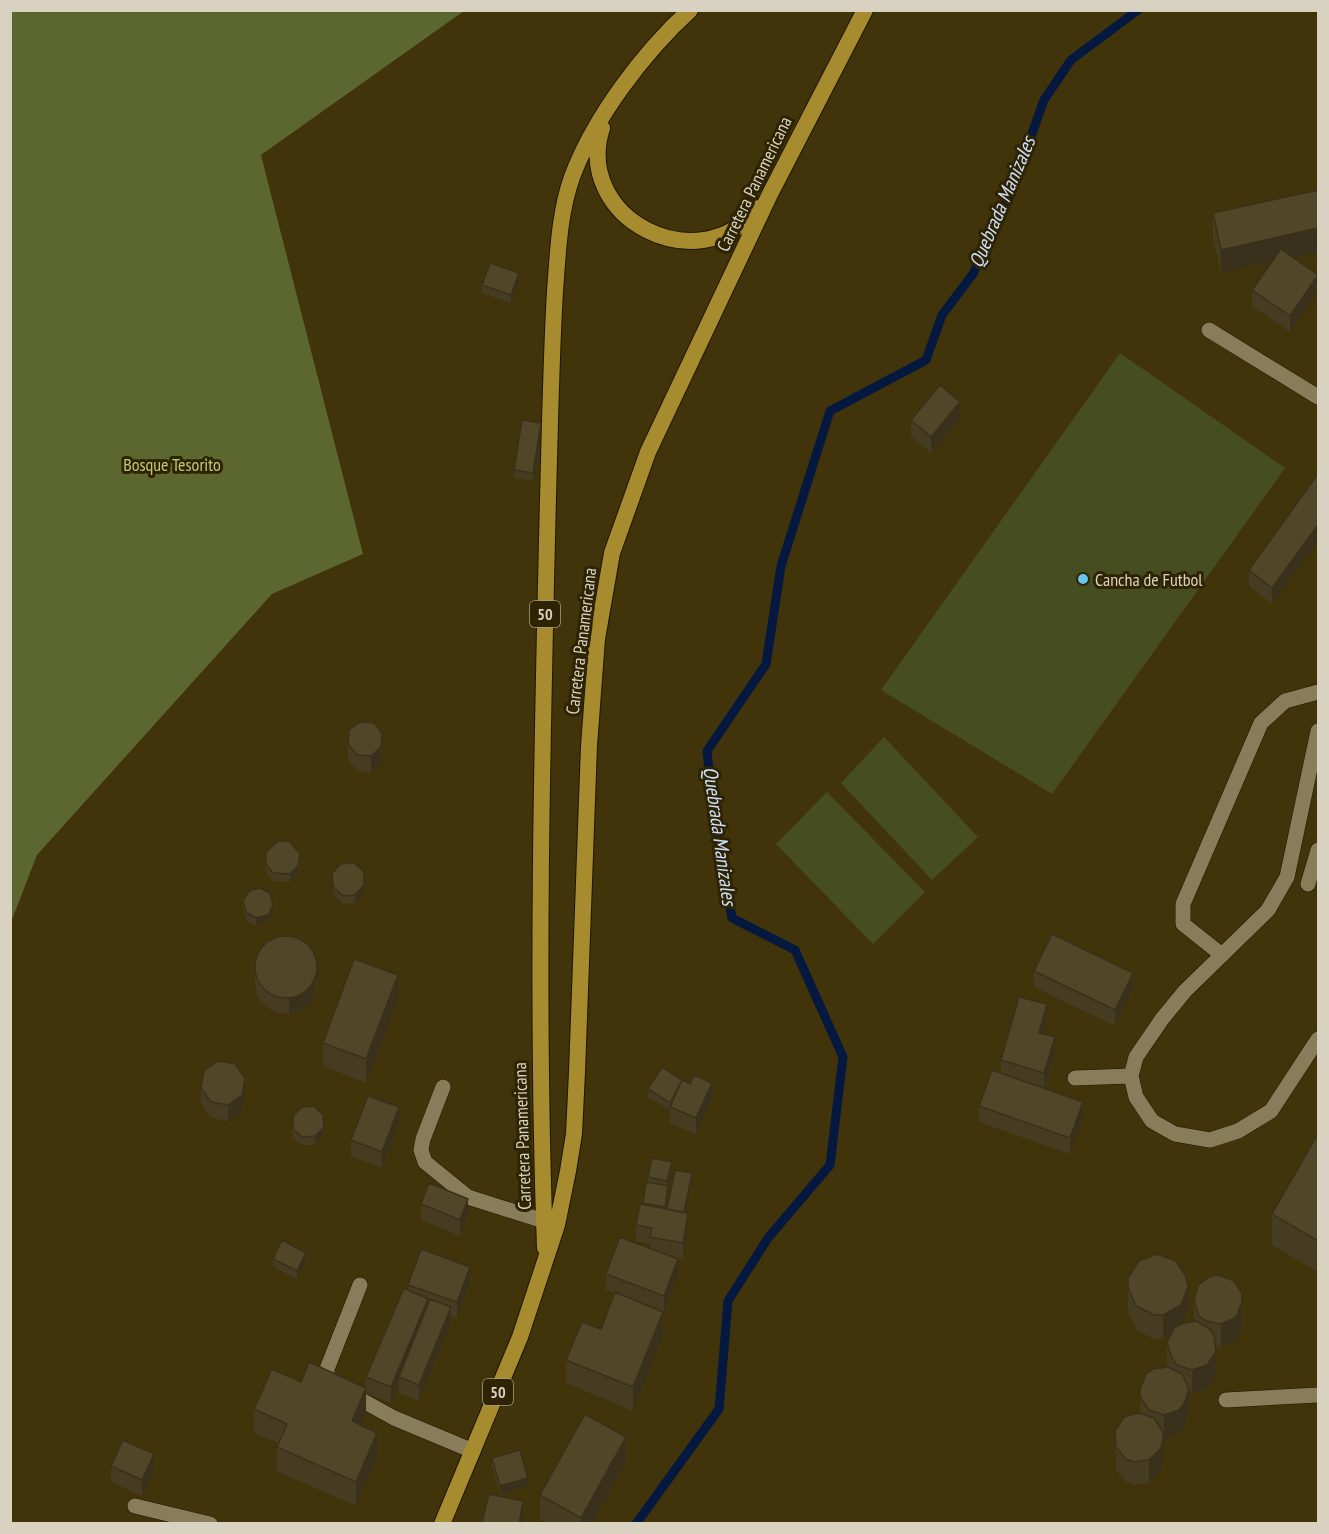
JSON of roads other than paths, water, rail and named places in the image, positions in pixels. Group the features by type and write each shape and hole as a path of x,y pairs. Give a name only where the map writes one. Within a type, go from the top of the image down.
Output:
{"highway":[{"name":"Carretera Panamericana","path":"546,1258 539,1076 541,792 552,336 560,225 573,177 609,104 676,23 690,10"},
{"name":"Carretera Panamericana","path":"442,1524 520,1337 557,1225 574,1134 589,746 597,639 612,553 648,452 770,194 865,10"},
{"path":"609,104 598,139 600,175 617,208 644,231 679,242 715,239 747,222 770,194"}],"lane":[{"path":"1209,330 1318,397"},
{"path":"1222,955 1183,924 1183,904 1261,723 1285,701 1318,692"},
{"path":"1318,731 1287,877 1268,910 1185,991 1162,1019 1136,1057 1131,1076 1136,1097 1152,1121 1175,1134 1210,1140 1238,1131 1271,1111 1318,1039"},
{"path":"1287,877 1313,886 1318,850"},
{"path":"1076,1078 1131,1076"},
{"path":"443,1088 423,1139 421,1150 425,1162 468,1197 544,1221"},
{"path":"360,1285 327,1369 327,1381 394,1418 473,1451"},
{"path":"1226,1400 1318,1395"},
{"path":"135,1506 210,1524"}],"waterway":[{"name":"Quebrada Manizales","path":"636,1524 719,1409 728,1301 768,1238 830,1165 843,1057 795,950 732,918 714,821 707,751 766,664 781,566 830,411 926,360 942,315 973,274 1011,192 1044,100 1071,60 1138,10"}],"place":[{"name":"Cancha de Futbol","path":"1083,579"}],"park label":[{"name":"Bosque Tesorito","path":"172,464"}]}
